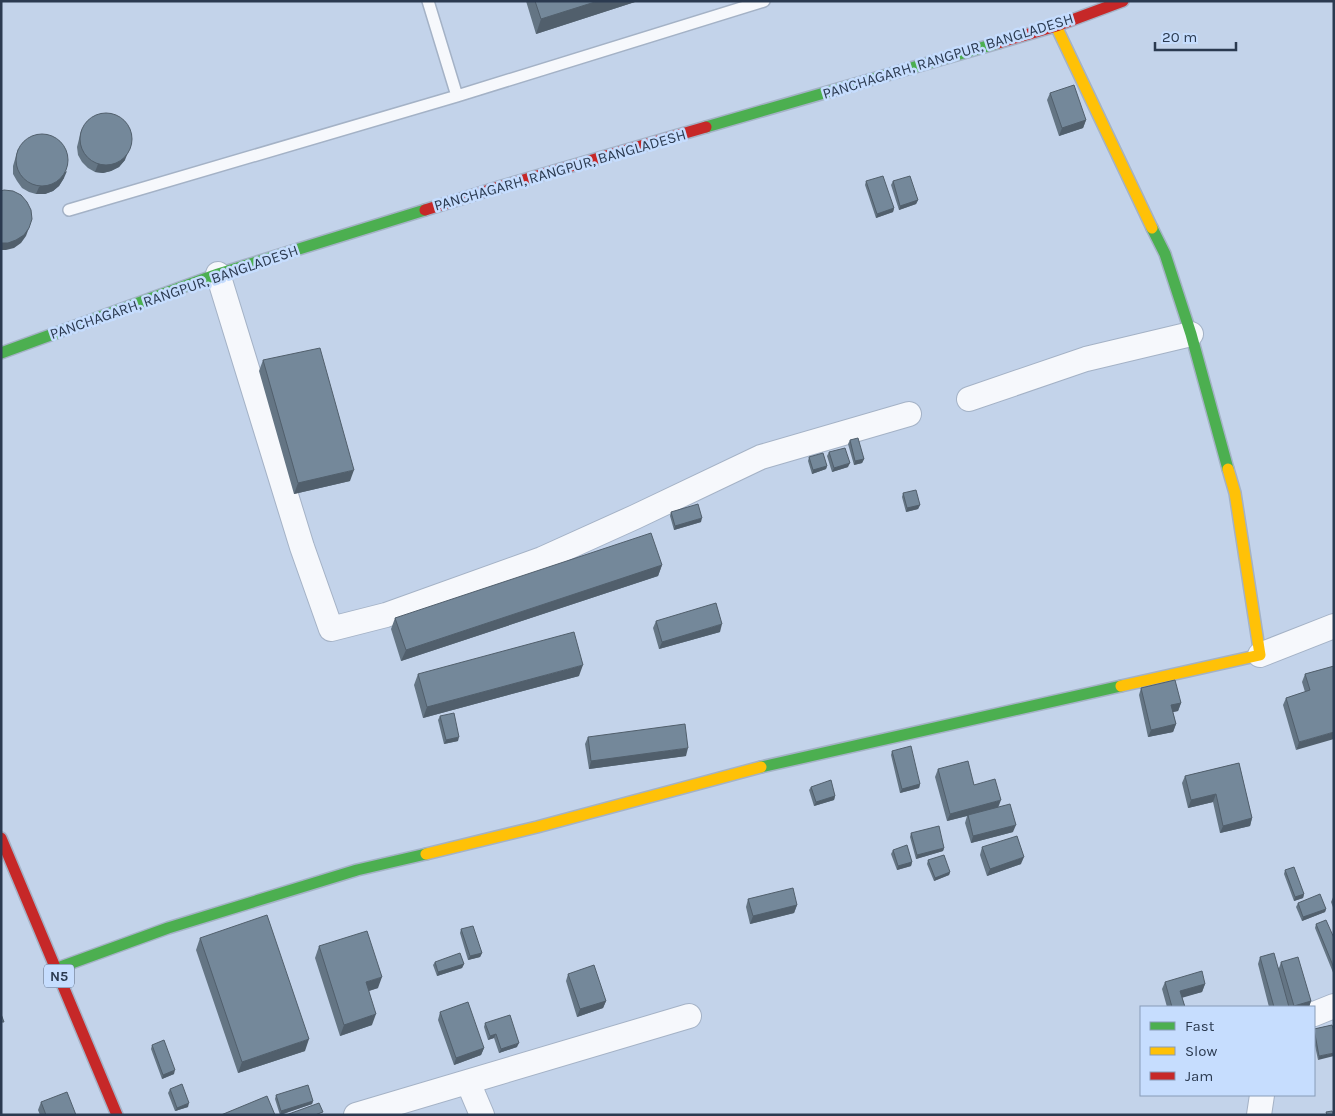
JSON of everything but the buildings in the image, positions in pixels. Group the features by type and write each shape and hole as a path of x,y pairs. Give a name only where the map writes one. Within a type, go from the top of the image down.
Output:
{"main road":[{"name":"PANCHAGARH, RANGPUR, BANGLADESH","path":"1,353 218,274 499,187 1056,26 1123,1"},
{"path":"55,968 168,928 357,870 537,827 764,766 1260,654 1235,493 1191,334 1165,254 1056,26"},
{"name":"N5","path":"1,838 117,1115"}],"street":[{"path":"218,274 302,547 331,629 386,615 542,559 761,457 909,414"},
{"path":"969,398 1086,359 1191,334"},
{"path":"1260,654 1334,626"},
{"path":"1315,1014 1334,1006"},
{"path":"356,1115 689,1016"},
{"path":"468,1082 482,1115"},
{"path":"1259,1115 1262,1096"}],"lane":[{"path":"428,1 457,96"},
{"path":"69,210 457,96 764,1"}],"traffic: fast":[{"path":"706,127 998,43"},
{"path":"1,353 218,274 425,210"},
{"path":"1152,228 1165,254 1191,334 1228,469"},
{"path":"761,767 1121,686"},
{"path":"55,969 168,928 357,870 426,854"}],"traffic: slow":[{"path":"1056,26 1152,228"},
{"path":"1121,686 1260,655 1235,493 1228,469"},
{"path":"426,854 537,827 761,767"}],"traffic: jam":[{"path":"998,43 1056,26 1123,1"},
{"path":"425,210 706,127"},
{"path":"1,838 117,1115"}]}
